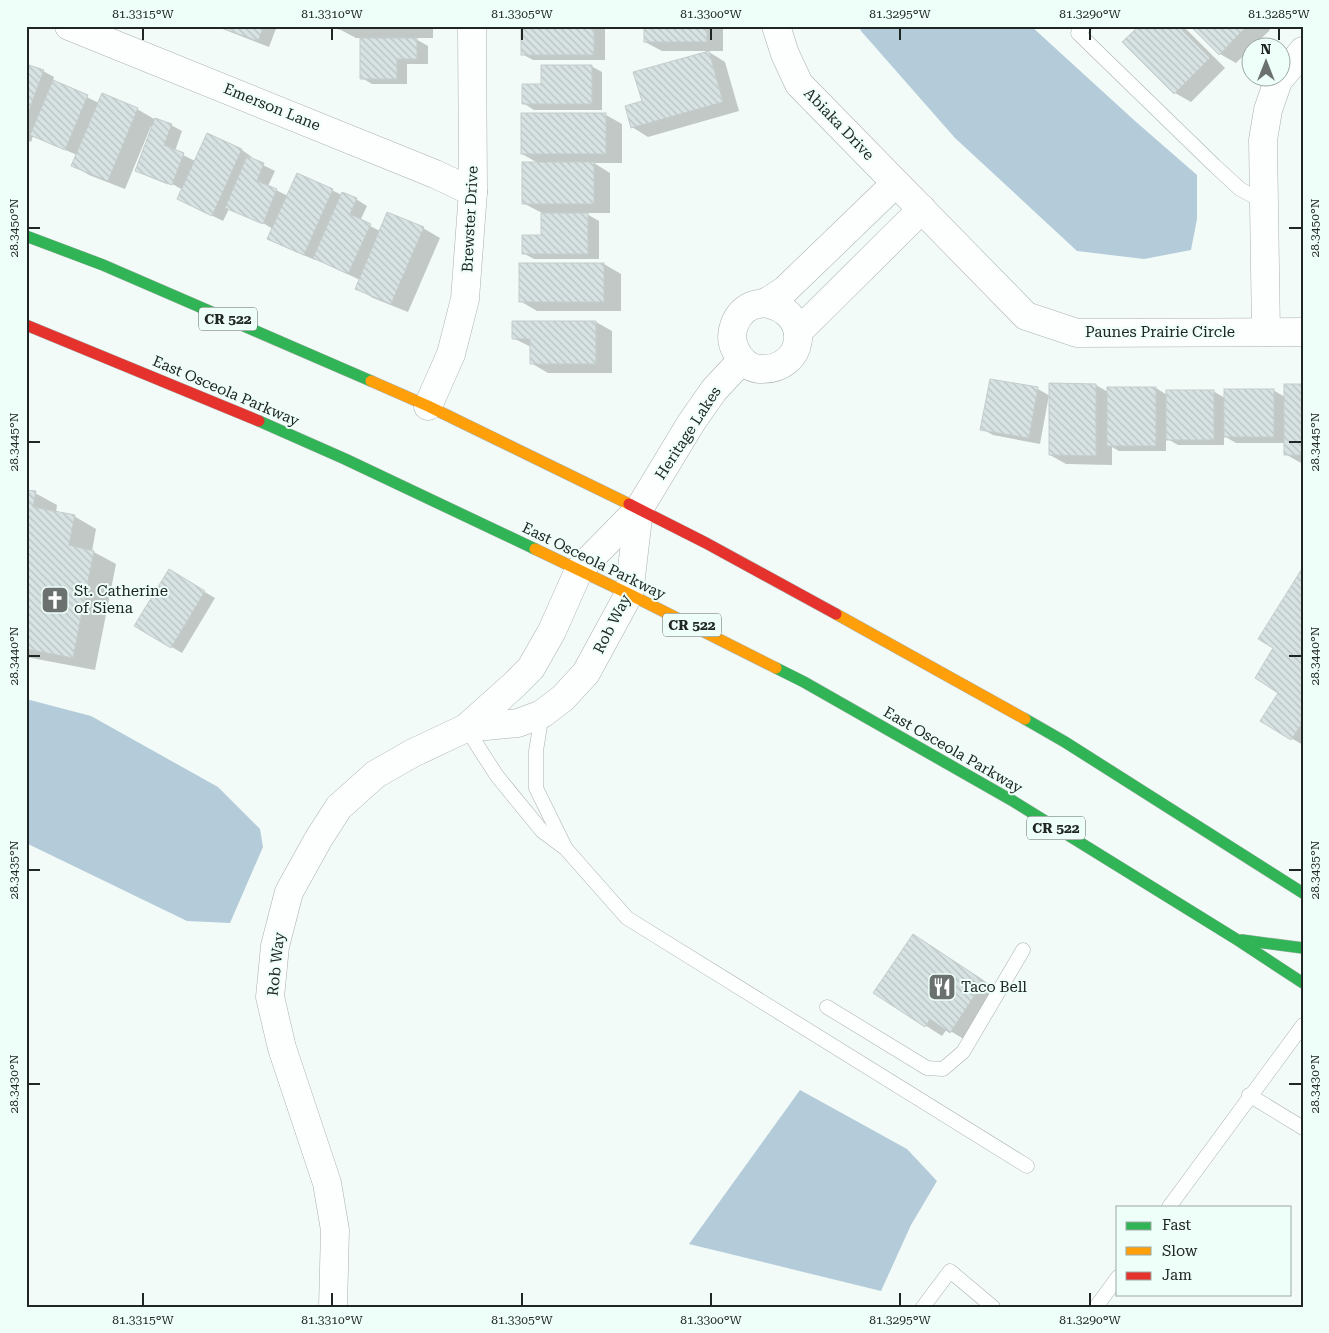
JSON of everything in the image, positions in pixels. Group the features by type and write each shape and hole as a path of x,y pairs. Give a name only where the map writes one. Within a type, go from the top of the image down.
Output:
{"main road":[{"name":"CR 522","path":"26,236 103,265 428,406 640,509 935,668 1056,737 1303,893"},
{"name":"East Osceola Parkway","path":"26,325 279,429 629,594 804,682 996,791 1236,939 1303,983"},
{"path":"1236,939 1303,948"}],"street":[{"name":"Emerson Lane","path":"69,26 426,170 473,192"},
{"name":"Brewster Drive","path":"428,406 451,354 465,299 473,192 472,26"},
{"name":"Abiaka Drive","path":"776,26 785,54 799,84 922,209"},
{"path":"1292,64 1303,52"},
{"path":"1266,332 1263,140 1268,110 1277,88"},
{"path":"764,303 777,305 787,311 794,320 798,332 797,348 787,361 772,369 756,368 742,360 735,350 732,337 734,324 741,313 752,306 764,303 785,290 896,183"},
{"path":"798,332 922,209"},
{"name":"Paunes Prairie Circle","path":"922,209 1026,316 1077,333 1303,332"},
{"name":"Heritage Lakes","path":"640,509 702,407 714,390 742,360"},
{"name":"Rob Way","path":"333,1307 334,1230 327,1183 282,1048 270,997 275,946 289,892 319,838 340,807 376,774 413,753 466,728 531,668 552,631 579,570 640,509"},
{"name":"Rob Way","path":"466,728 518,723 542,714 563,698 586,673 629,594 640,509"}],"lane":[{"path":"1078,28 1215,166 1240,189 1264,202"},
{"path":"542,714 536,751 536,788 566,849"},
{"path":"466,728 497,776 542,831 566,849 627,918 1027,1166"},
{"path":"827,1007 927,1068 943,1069 963,1052 1023,950"},
{"path":"1170,1206 1249,1095 1303,1025"},
{"path":"1249,1095 1303,1128"},
{"path":"923,1307 950,1271 993,1307"},
{"path":"1096,1307 1116,1280"}],"water":[{"path":"859,26 1031,26 1197,175 1197,219 1191,250 1144,259 1077,251 955,138 861,31"},
{"path":"26,699 91,716 218,787 260,829 263,847 230,923 187,921 26,843"},
{"path":"800,1090 907,1149 937,1181 911,1225 881,1291 689,1244"}],"building":[{"path":"224,26 264,26 258,41 224,29"},
{"path":"338,26 417,26 417,29 338,29"},
{"path":"521,26 594,26 594,55 521,55"},
{"path":"644,26 707,26 707,42 644,42"},
{"path":"1139,26 1178,26 1210,58 1174,94 1122,42"},
{"path":"1190,26 1247,26 1219,55"},
{"path":"360,38 417,38 417,59 397,59 397,79 360,79"},
{"path":"709,51 723,102 631,128 625,106 642,101 633,72"},
{"path":"26,64 44,70 26,118"},
{"path":"541,65 592,65 592,104 522,104 522,84 541,84"},
{"path":"53,80 88,95 65,150 30,135"},
{"path":"102,93 138,108 108,181 71,166"},
{"path":"521,113 606,113 606,154 521,154"},
{"path":"155,118 172,124 164,145 184,153 172,185 135,171"},
{"path":"207,133 242,149 212,216 177,199"},
{"path":"247,156 264,163 257,181 277,189 263,224 225,208"},
{"path":"522,162 594,162 594,204 522,204"},
{"path":"297,173 333,189 304,255 267,239"},
{"path":"342,192 357,198 350,214 371,224 348,274 313,258"},
{"path":"387,212 424,227 391,304 355,289"},
{"path":"541,213 588,213 588,254 522,254 522,235 541,235"},
{"path":"519,263 604,263 604,302 519,302"},
{"path":"512,321 596,321 596,364 530,364 530,339 512,339"},
{"path":"990,379 1038,387 1029,438 980,430"},
{"path":"1049,383 1096,384 1096,456 1049,455"},
{"path":"1284,384 1303,384 1303,455 1284,455"},
{"path":"1107,387 1156,387 1156,446 1107,446"},
{"path":"1224,389 1274,389 1274,437 1224,437"},
{"path":"1166,390 1214,390 1214,440 1166,440"},
{"name":"St. Catherine of Siena","path":"26,490 36,491 33,507 75,515 69,545 94,551 73,658 26,649"},
{"path":"1303,567 1303,722 1291,740 1260,721 1278,693 1255,678 1273,648 1258,639"},
{"path":"169,569 205,591 171,648 134,626"},
{"path":"913,934 984,981 950,1033 930,1019 925,1027 873,993"}],"traffic: fast":[{"path":"26,236 103,265 371,381"},
{"path":"259,421 345,459 535,549"},
{"path":"776,668 1013,801 1236,939 1303,983"},
{"path":"1025,719 1065,742 1303,893"},
{"path":"1242,940 1303,948"}],"traffic: slow":[{"path":"371,381 428,406 629,504"},
{"path":"535,549 776,668"},
{"path":"836,614 1025,719"}],"traffic: jam":[{"path":"26,325 259,421"},
{"path":"629,504 706,543 836,614"}],"place":[{"name":"St. Catherine of Siena","path":"55,600"},
{"name":"Taco Bell","path":"942,987"}]}
